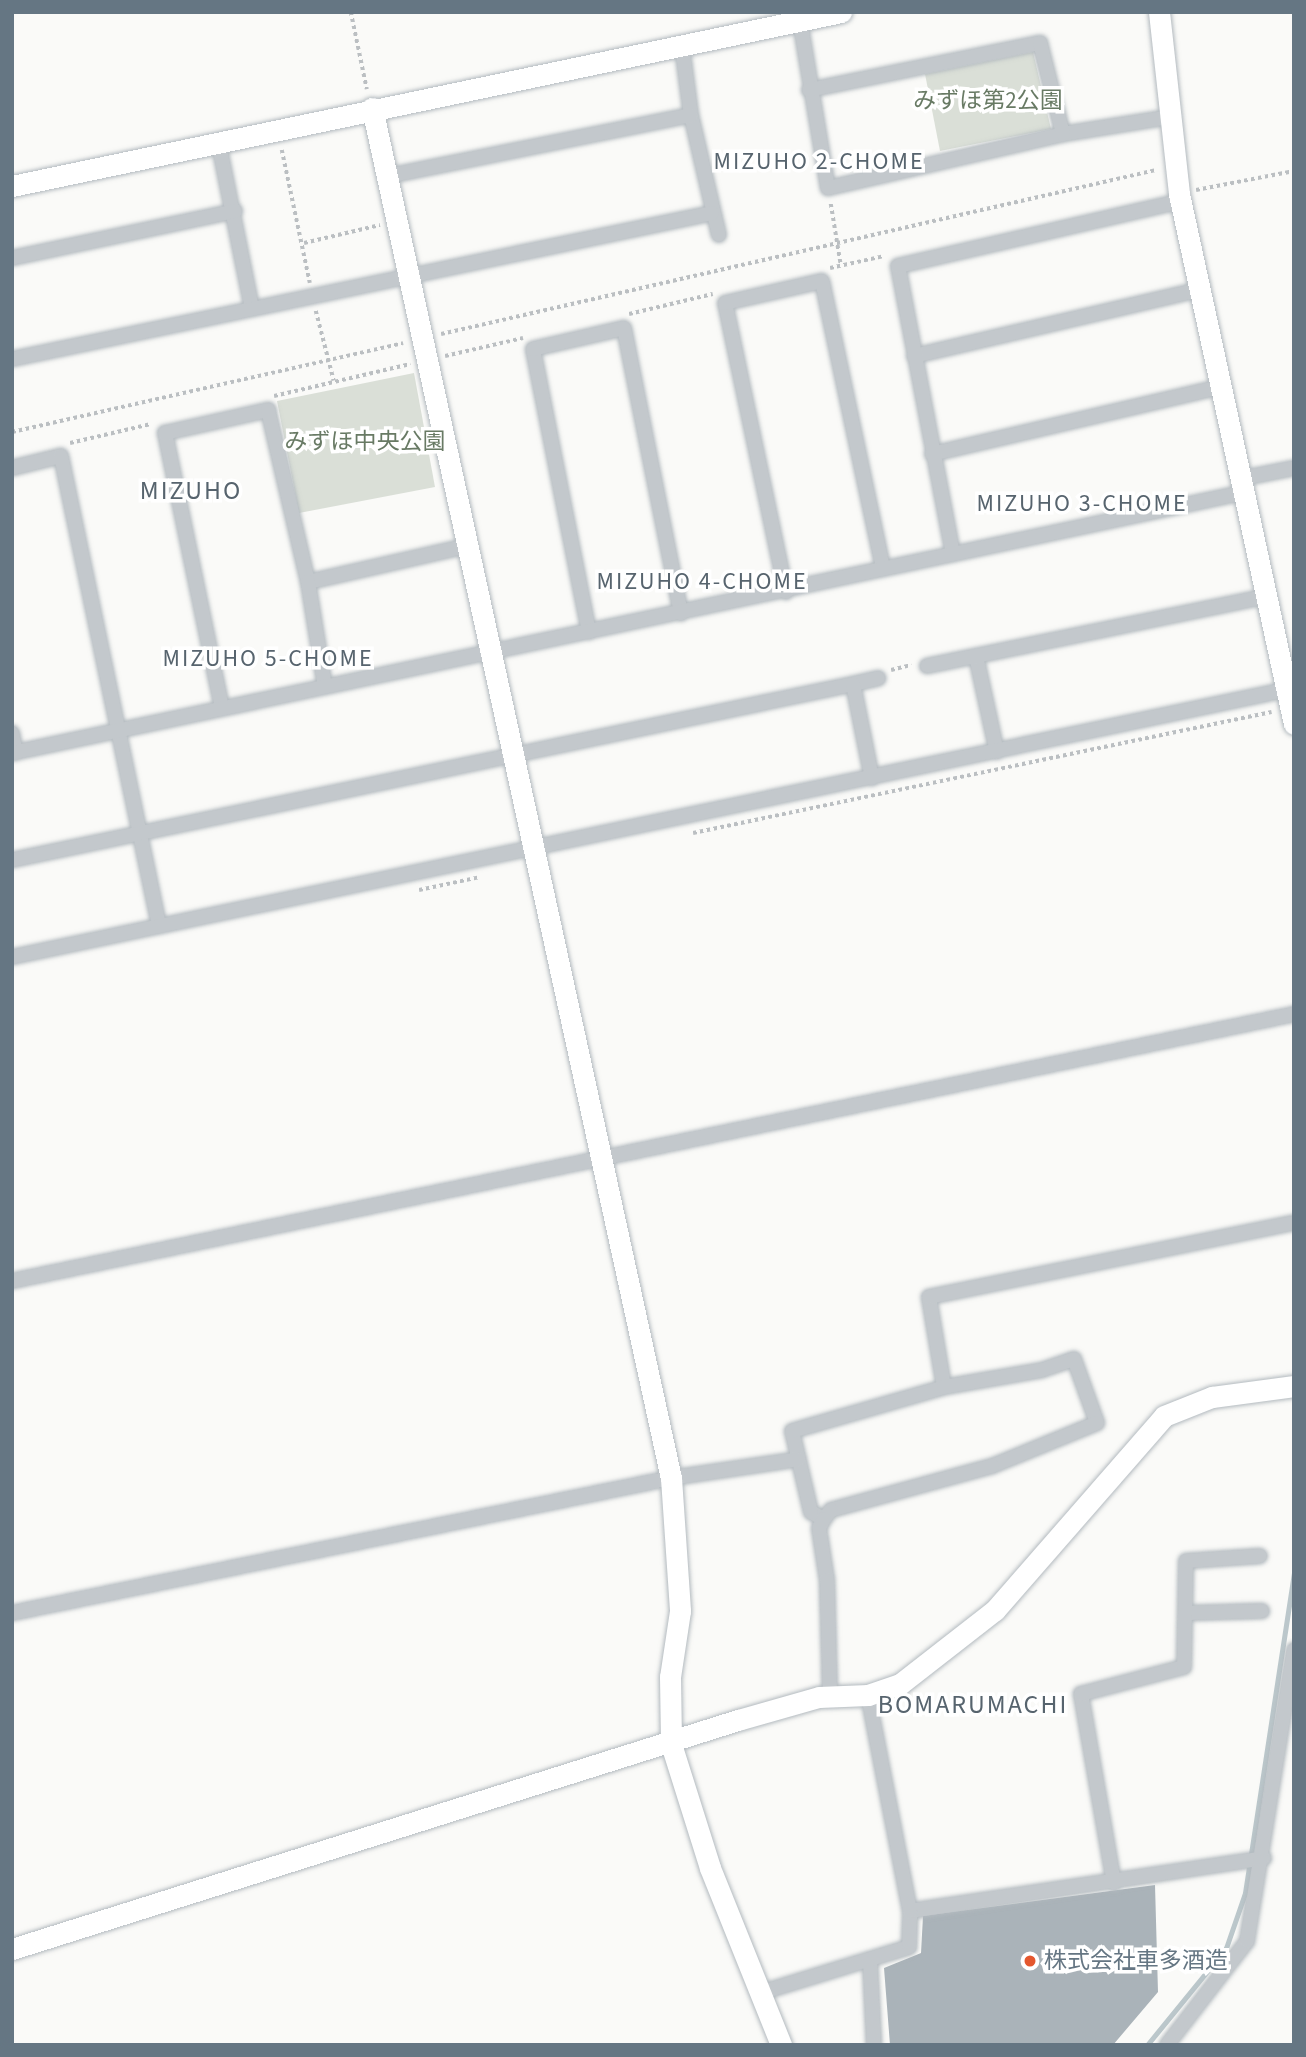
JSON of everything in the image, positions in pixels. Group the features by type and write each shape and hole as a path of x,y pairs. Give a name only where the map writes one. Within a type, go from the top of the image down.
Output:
{"street":[{"path":"12,186 277,127 841,12"},
{"path":"1159,12 1174,166 1263,597 1294,724"},
{"path":"800,21 809,90 828,188 1063,134 1169,117"},
{"path":"809,90 1040,43 1063,134"},
{"path":"681,46 691,115 719,235"},
{"path":"372,108 512,753 530,848 602,1156 671,1478 680,1612 670,1676 671,1744 710,1868 763,1992 781,2045"},
{"path":"388,176 691,115"},
{"path":"218,140 235,211 252,308"},
{"path":"953,554 898,266 1180,197"},
{"path":"12,258 235,211"},
{"path":"12,359 712,213"},
{"path":"786,592 726,303 822,281 883,569"},
{"path":"914,356 1198,290"},
{"path":"589,632 533,349 624,328 681,613"},
{"path":"932,454 1220,387"},
{"path":"222,709 165,433 268,410 308,582 325,687"},
{"path":"12,468 61,456 159,926"},
{"path":"12,733 14,753 117,732 488,651 786,592 1241,486 1294,468"},
{"path":"308,582 466,546"},
{"path":"927,666 1263,597"},
{"path":"976,656 997,752"},
{"path":"12,860 878,678"},
{"path":"853,684 872,778"},
{"path":"12,957 1285,690"},
{"path":"12,1281 1294,1014"},
{"path":"944,1387 929,1297 1294,1223"},
{"path":"824,1520 811,1512 792,1431 944,1387 1042,1370 1074,1359 1097,1423 992,1466 831,1510 819,1528 827,1580 830,1697"},
{"path":"12,1949 671,1744 830,1697 868,1695 900,1684 995,1610 1164,1416 1212,1397 1294,1386"},
{"path":"12,1613 671,1478 799,1459"},
{"path":"1114,1883 1082,1694 1184,1667 1186,1561 1260,1556"},
{"path":"1187,1614 1262,1611"},
{"path":"1167,2045 1248,1941 1255,1860 1294,1650"},
{"path":"763,1992 909,1947 910,1911 868,1695"},
{"path":"910,1911 1114,1883 1255,1860"},
{"path":"870,1961 874,2045"}],"path":[{"path":"351,12 372,108"},
{"path":"277,127 334,382"},
{"path":"12,432 327,359 840,246 1174,166"},
{"path":"1180,197 1294,171"},
{"path":"828,188 840,246 841,265"},
{"path":"304,243 397,221"},
{"path":"878,678 887,671 927,666"}],"green space":[{"name":"みずほ第2公園","path":"1033,52 1051,129 940,151 925,74"},
{"name":"みずほ中央公園","path":"414,373 435,487 299,513 277,401"}],"building":[{"name":"株式会社車多酒造","path":"1155,1885 1158,1992 1113,2045 890,2045 884,1968 921,1953 923,1916"}],"waterway":[{"path":"1147,2045 1226,1948 1245,1893 1294,1571"}],"place":[{"name":"株式会社車多酒造","path":"1030,1961"}],"district":[{"name":"MIZUHO 2-CHOME","path":"819,162"},
{"name":"MIZUHO","path":"191,491"},
{"name":"MIZUHO 3-CHOME","path":"1082,504"},
{"name":"MIZUHO 4-CHOME","path":"702,582"},
{"name":"MIZUHO 5-CHOME","path":"268,659"},
{"name":"BOMARUMACHI","path":"973,1705"}]}
